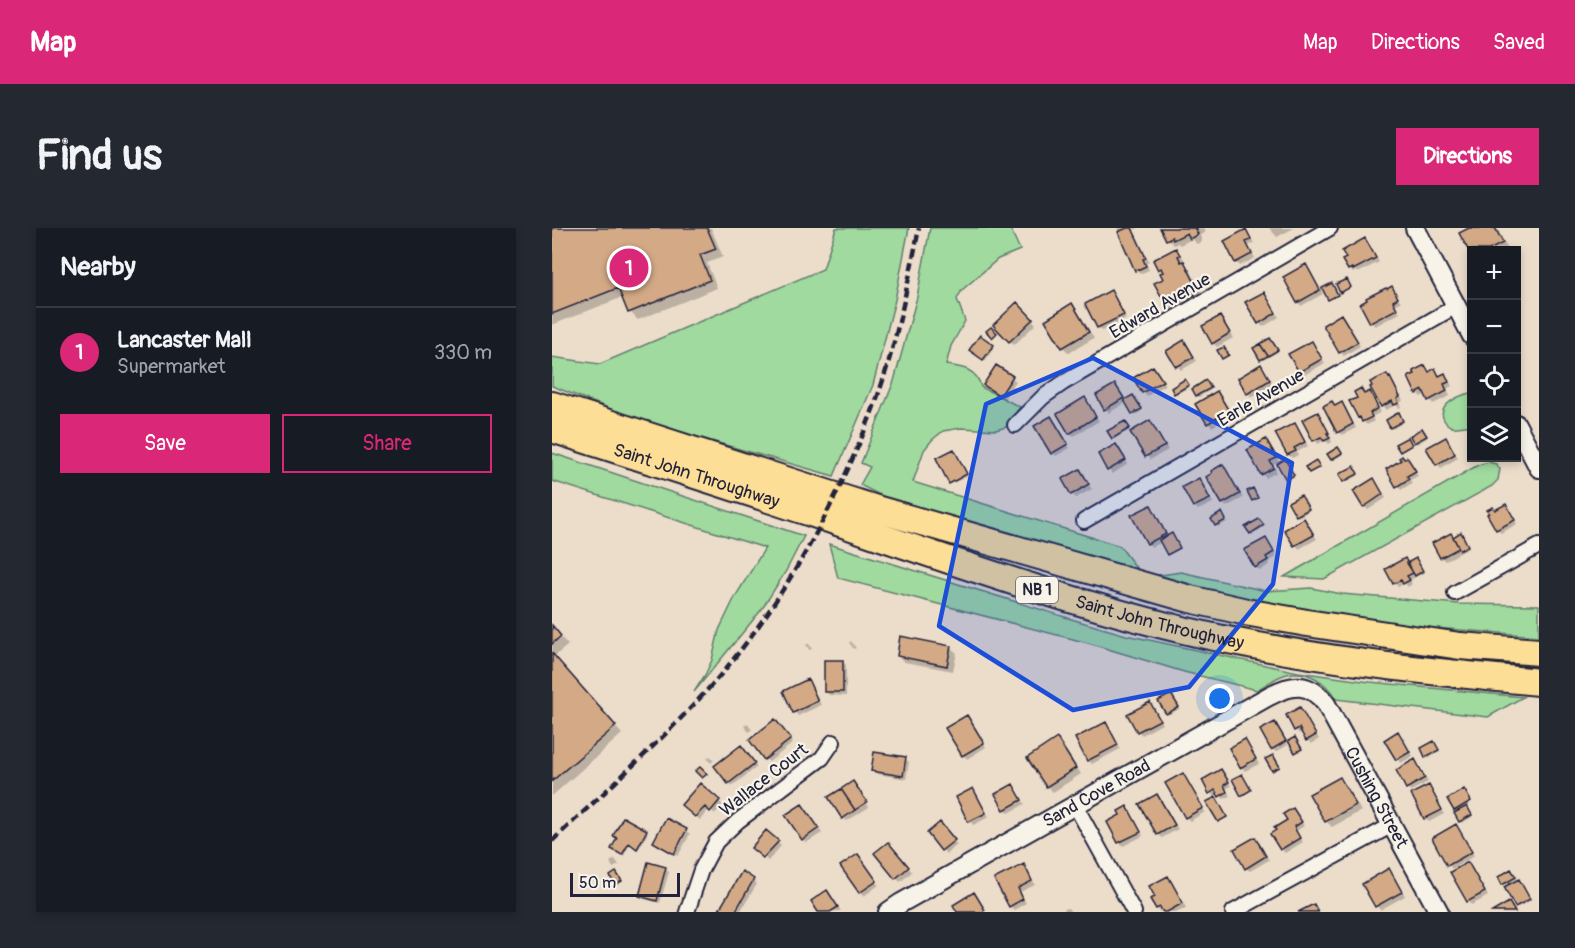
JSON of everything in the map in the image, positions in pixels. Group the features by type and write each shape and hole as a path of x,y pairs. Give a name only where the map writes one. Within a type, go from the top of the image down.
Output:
{"highway":[{"path":"552,386 770,474"},
{"name":"Saint John Throughway","path":"552,405 876,509 1190,599 1307,623 1460,646 1539,652"},
{"name":"Saint John Throughway","path":"552,429 773,500 1013,582 1116,613 1246,644 1456,675 1539,682"}],"street":[{"name":"Edward Avenue","path":"1015,425 1043,397 1063,383 1329,228"},
{"path":"1418,229 1467,327"},
{"name":"Earle Avenue","path":"1084,521 1456,306"},
{"path":"1521,434 1539,468"},
{"path":"1455,593 1539,546"},
{"name":"Sand Cove Road","path":"899,909 1075,804 1279,690 1293,686 1307,688"},
{"name":"Cushing Street","path":"1307,688 1317,694 1326,704 1439,912"},
{"name":"Wallace Court","path":"687,912 701,870 716,842 738,821 822,758 833,742"},
{"path":"1075,804 1134,912"},
{"path":"1233,912 1392,825"}],"highlighted area":[{"path":"1093,358 1292,463 1273,584 1189,687 1073,710 939,626 986,404"}],"green space":[{"path":"836,228 909,228 895,300 873,385 834,476 641,421 552,386 552,357 600,364 823,269"},
{"path":"930,228 1010,228 1020,250 998,259 962,290 957,299 965,321 951,346 946,365 968,370 976,376 981,387 1020,407 1006,427 996,430 961,428 943,431 924,450 913,482 1120,546 1137,569 1151,575 966,523 884,497 860,485 870,467 861,463 894,381 917,297"},
{"path":"1467,394 1467,426 1452,427 1444,420 1443,410 1446,405"},
{"path":"552,453 804,536 786,571 762,609 694,692 712,660 719,630 735,597 765,548 552,481"},
{"path":"1488,462 1496,464 1500,469 1498,480 1492,486 1324,579 1284,577 1478,465"},
{"path":"829,544 1126,635 1298,672 1370,682 1523,697 1488,717 1336,699 1322,682 1302,673 1283,675 1257,690 838,578"},
{"path":"1181,572 1266,591 1311,588 1342,594 1459,604 1539,605 1539,636 1409,626 1293,609 1201,589 1151,575"}],"building":[{"path":"552,228 707,228 716,249 700,255 710,280 628,313 618,288 552,314"},
{"path":"1132,228 1146,258 1143,259 1146,266 1135,271 1118,232"},
{"path":"1160,228 1196,228 1198,234 1190,239 1187,233 1173,240 1172,237 1166,240"},
{"path":"1469,228 1495,228 1503,243 1497,246 1467,248 1459,233"},
{"path":"1246,229 1251,239 1246,242 1252,254 1235,263 1224,241"},
{"path":"1365,238 1376,258 1353,270 1352,268 1348,270 1342,260 1346,258 1342,251"},
{"path":"1176,248 1181,262 1184,261 1197,287 1192,289 1195,295 1186,299 1183,294 1165,303 1154,283 1163,279 1160,273 1163,272 1161,268 1158,270 1153,260"},
{"path":"1306,264 1320,290 1297,303 1283,277"},
{"path":"1347,279 1351,287 1340,293 1336,284"},
{"path":"1332,283 1338,295 1328,300 1322,288"},
{"path":"1392,286 1398,298 1393,301 1397,309 1370,323 1360,304 1367,300 1366,298"},
{"path":"1111,290 1124,315 1097,328 1085,304"},
{"path":"1264,292 1276,313 1258,324 1245,302"},
{"path":"1017,302 1033,319 1009,342 993,325"},
{"path":"1072,303 1089,332 1062,348 1045,320"},
{"path":"1341,314 1358,342 1339,353 1323,325"},
{"path":"1220,316 1230,333 1212,344 1202,326"},
{"path":"991,327 997,333 992,338 986,331"},
{"path":"980,335 994,345 983,360 969,350"},
{"path":"1270,338 1278,350 1268,356 1260,344"},
{"path":"1184,340 1194,357 1176,367 1166,351"},
{"path":"1312,341 1322,359 1299,372 1288,354"},
{"path":"1260,344 1268,356 1260,360 1253,348"},
{"path":"1224,347 1229,355 1222,359 1217,350"},
{"path":"1261,364 1270,380 1247,394 1238,378"},
{"path":"996,365 1013,376 1000,396 983,385"},
{"path":"1425,365 1429,372 1435,368 1439,376 1445,373 1449,382 1444,384 1447,391 1428,401 1423,390 1416,394 1408,377 1415,374 1413,371"},
{"path":"1153,366 1163,381 1142,393 1133,378"},
{"path":"1387,374 1400,397 1397,399 1399,403 1394,405 1392,401 1381,407 1370,387 1372,386 1370,382"},
{"path":"1185,379 1189,385 1174,394 1171,388"},
{"path":"1206,380 1211,388 1196,396 1192,389"},
{"path":"1115,384 1124,398 1104,410 1096,395"},
{"path":"1361,388 1364,394 1370,391 1378,408 1370,413 1372,417 1362,422 1349,401 1357,398 1354,392"},
{"path":"1217,391 1229,411 1207,424 1195,404"},
{"path":"1133,395 1142,409 1132,414 1124,400"},
{"path":"1085,397 1096,417 1069,434 1057,414"},
{"path":"1332,401 1335,406 1342,402 1353,424 1337,433 1323,406"},
{"path":"1318,412 1329,433 1327,433 1330,438 1324,441 1321,437 1313,441 1302,420"},
{"path":"1399,412 1403,421 1390,428 1386,420"},
{"path":"1051,416 1068,444 1051,454 1034,426"},
{"path":"1150,420 1165,446 1145,457 1130,432"},
{"path":"1125,421 1130,428 1112,439 1107,431"},
{"path":"1295,423 1305,442 1294,448 1296,451 1287,455 1275,433"},
{"path":"1422,428 1427,436 1414,443 1410,436"},
{"path":"1408,437 1412,445 1400,452 1395,444"},
{"path":"1446,437 1455,454 1436,465 1426,448"},
{"path":"1266,439 1277,458 1270,461 1274,468 1261,475 1247,450"},
{"path":"1116,444 1126,460 1107,471 1098,454"},
{"path":"1338,447 1342,453 1331,460 1327,454"},
{"path":"954,449 967,474 949,484 936,458"},
{"path":"1402,456 1404,459 1407,457 1416,471 1407,476 1409,479 1396,487 1386,469 1401,460 1399,458"},
{"path":"1285,459 1294,475 1286,480 1277,464"},
{"path":"1316,460 1320,467 1309,473 1305,467"},
{"path":"1223,464 1240,494 1222,504 1206,477"},
{"path":"1354,466 1358,474 1343,482 1339,474"},
{"path":"1080,469 1089,484 1071,495 1062,479"},
{"path":"1199,478 1210,499 1193,507 1182,487"},
{"path":"1374,478 1383,494 1364,507 1353,491"},
{"path":"1253,488 1258,498 1252,501 1247,491"},
{"path":"1301,495 1309,509 1296,516 1288,502"},
{"path":"1506,504 1515,520 1496,530 1487,510 1493,507 1495,510"},
{"path":"1151,505 1166,534 1147,544 1131,515"},
{"path":"1222,512 1226,520 1215,526 1211,519"},
{"path":"1304,518 1314,535 1294,546 1284,530"},
{"path":"1259,519 1264,525 1250,534 1245,527"},
{"path":"1461,532 1468,546 1460,550 1453,537"},
{"path":"1172,533 1180,548 1167,555 1159,540"},
{"path":"1451,533 1459,548 1440,558 1432,543"},
{"path":"1266,538 1274,552 1266,557 1268,560 1255,568 1244,550"},
{"path":"1405,558 1413,573 1407,576 1410,580 1403,584 1401,580 1393,584 1385,569"},
{"path":"1416,558 1423,571 1415,576 1407,563"},
{"path":"552,625 561,636 552,644"},
{"path":"900,636 951,646 947,666 897,656"},
{"path":"552,653 616,726 552,781"},
{"path":"824,660 843,660 843,692 824,692"},
{"path":"808,679 818,701 793,713 783,691"},
{"path":"1171,694 1179,707 1166,714 1158,701"},
{"path":"1150,702 1160,720 1137,732 1127,714"},
{"path":"1300,707 1316,735 1306,741 1299,728 1294,731 1286,715"},
{"path":"967,715 984,743 962,756 945,728"},
{"path":"775,719 791,739 764,760 749,740"},
{"path":"1106,722 1118,745 1087,761 1075,738"},
{"path":"1275,722 1286,741 1271,750 1260,730"},
{"path":"1398,731 1410,752 1396,760 1384,740"},
{"path":"1295,737 1302,749 1295,753 1288,741"},
{"path":"1057,738 1076,768 1046,787 1027,758"},
{"path":"1245,739 1256,759 1240,768 1229,748"},
{"path":"1434,741 1439,750 1425,757 1421,748"},
{"path":"741,745 755,763 728,784 714,766"},
{"path":"874,752 906,757 903,776 871,771"},
{"path":"1273,755 1280,767 1272,771 1265,759"},
{"path":"1415,759 1425,778 1406,789 1396,770"},
{"path":"700,767 707,774 702,778 695,771"},
{"path":"1221,769 1229,782 1224,785 1227,792 1219,797 1215,790 1209,794 1202,780"},
{"path":"1183,773 1203,808 1185,818 1165,783"},
{"path":"1242,774 1251,790 1241,796 1232,779"},
{"path":"1340,777 1356,805 1325,822 1309,794"},
{"path":"853,781 867,802 855,810 841,789"},
{"path":"700,783 720,800 710,812 705,807 695,817 681,805"},
{"path":"1013,784 1022,800 1004,810 995,794"},
{"path":"1429,785 1442,810 1424,819 1411,794"},
{"path":"973,788 986,813 968,822 956,797"},
{"path":"841,789 855,810 842,819 828,797"},
{"path":"1464,789 1471,801 1454,811 1447,799"},
{"path":"1157,794 1175,825 1157,835 1139,804"},
{"path":"1216,797 1227,817 1218,822 1206,802"},
{"path":"802,804 819,828 802,840 785,815"},
{"path":"1127,806 1141,832 1118,843 1107,822 1120,815 1118,811"},
{"path":"1467,806 1472,815 1459,822 1454,813"},
{"path":"1293,808 1302,822 1294,827 1300,838 1280,850 1270,834 1276,830 1274,828 1287,820 1283,814"},
{"path":"623,817 647,830 637,849 629,843 622,855 611,849 617,838 613,836"},
{"path":"666,818 687,829 674,854 653,842"},
{"path":"940,822 955,840 941,851 927,833"},
{"path":"1456,824 1472,852 1447,866 1432,838"},
{"path":"766,830 779,841 763,858 751,848"},
{"path":"1255,837 1266,856 1245,869 1234,849"},
{"path":"888,842 909,867 895,879 874,853"},
{"path":"858,854 877,881 859,893 840,866"},
{"path":"648,862 666,867 657,901 639,896"},
{"path":"1468,862 1485,892 1467,902 1450,872"},
{"path":"1024,864 1032,881 1018,888 1023,899 1009,907 994,879"},
{"path":"1389,868 1402,892 1375,907 1362,884"},
{"path":"1511,869 1516,877 1502,885 1498,877"},
{"path":"742,871 754,879 735,912 722,912 719,910"},
{"path":"616,872 622,881 615,885 610,876"},
{"path":"1168,876 1183,903 1163,912 1160,907 1156,909 1150,899 1155,897 1149,886"},
{"path":"1519,879 1530,899 1515,907 1504,887"},
{"path":"827,890 838,907 830,912 818,912 811,901"},
{"path":"974,892 985,910 957,912 953,905"},
{"path":"1509,902 1515,912 1492,912"},
{"path":"1314,904 1318,912 1298,912"}],"railway":[{"path":"552,841 640,759 703,695 746,643 788,582 841,484 870,417 892,348 919,228"}],"place":[{"name":"Lancaster Mall","path":"629,268"}]}
